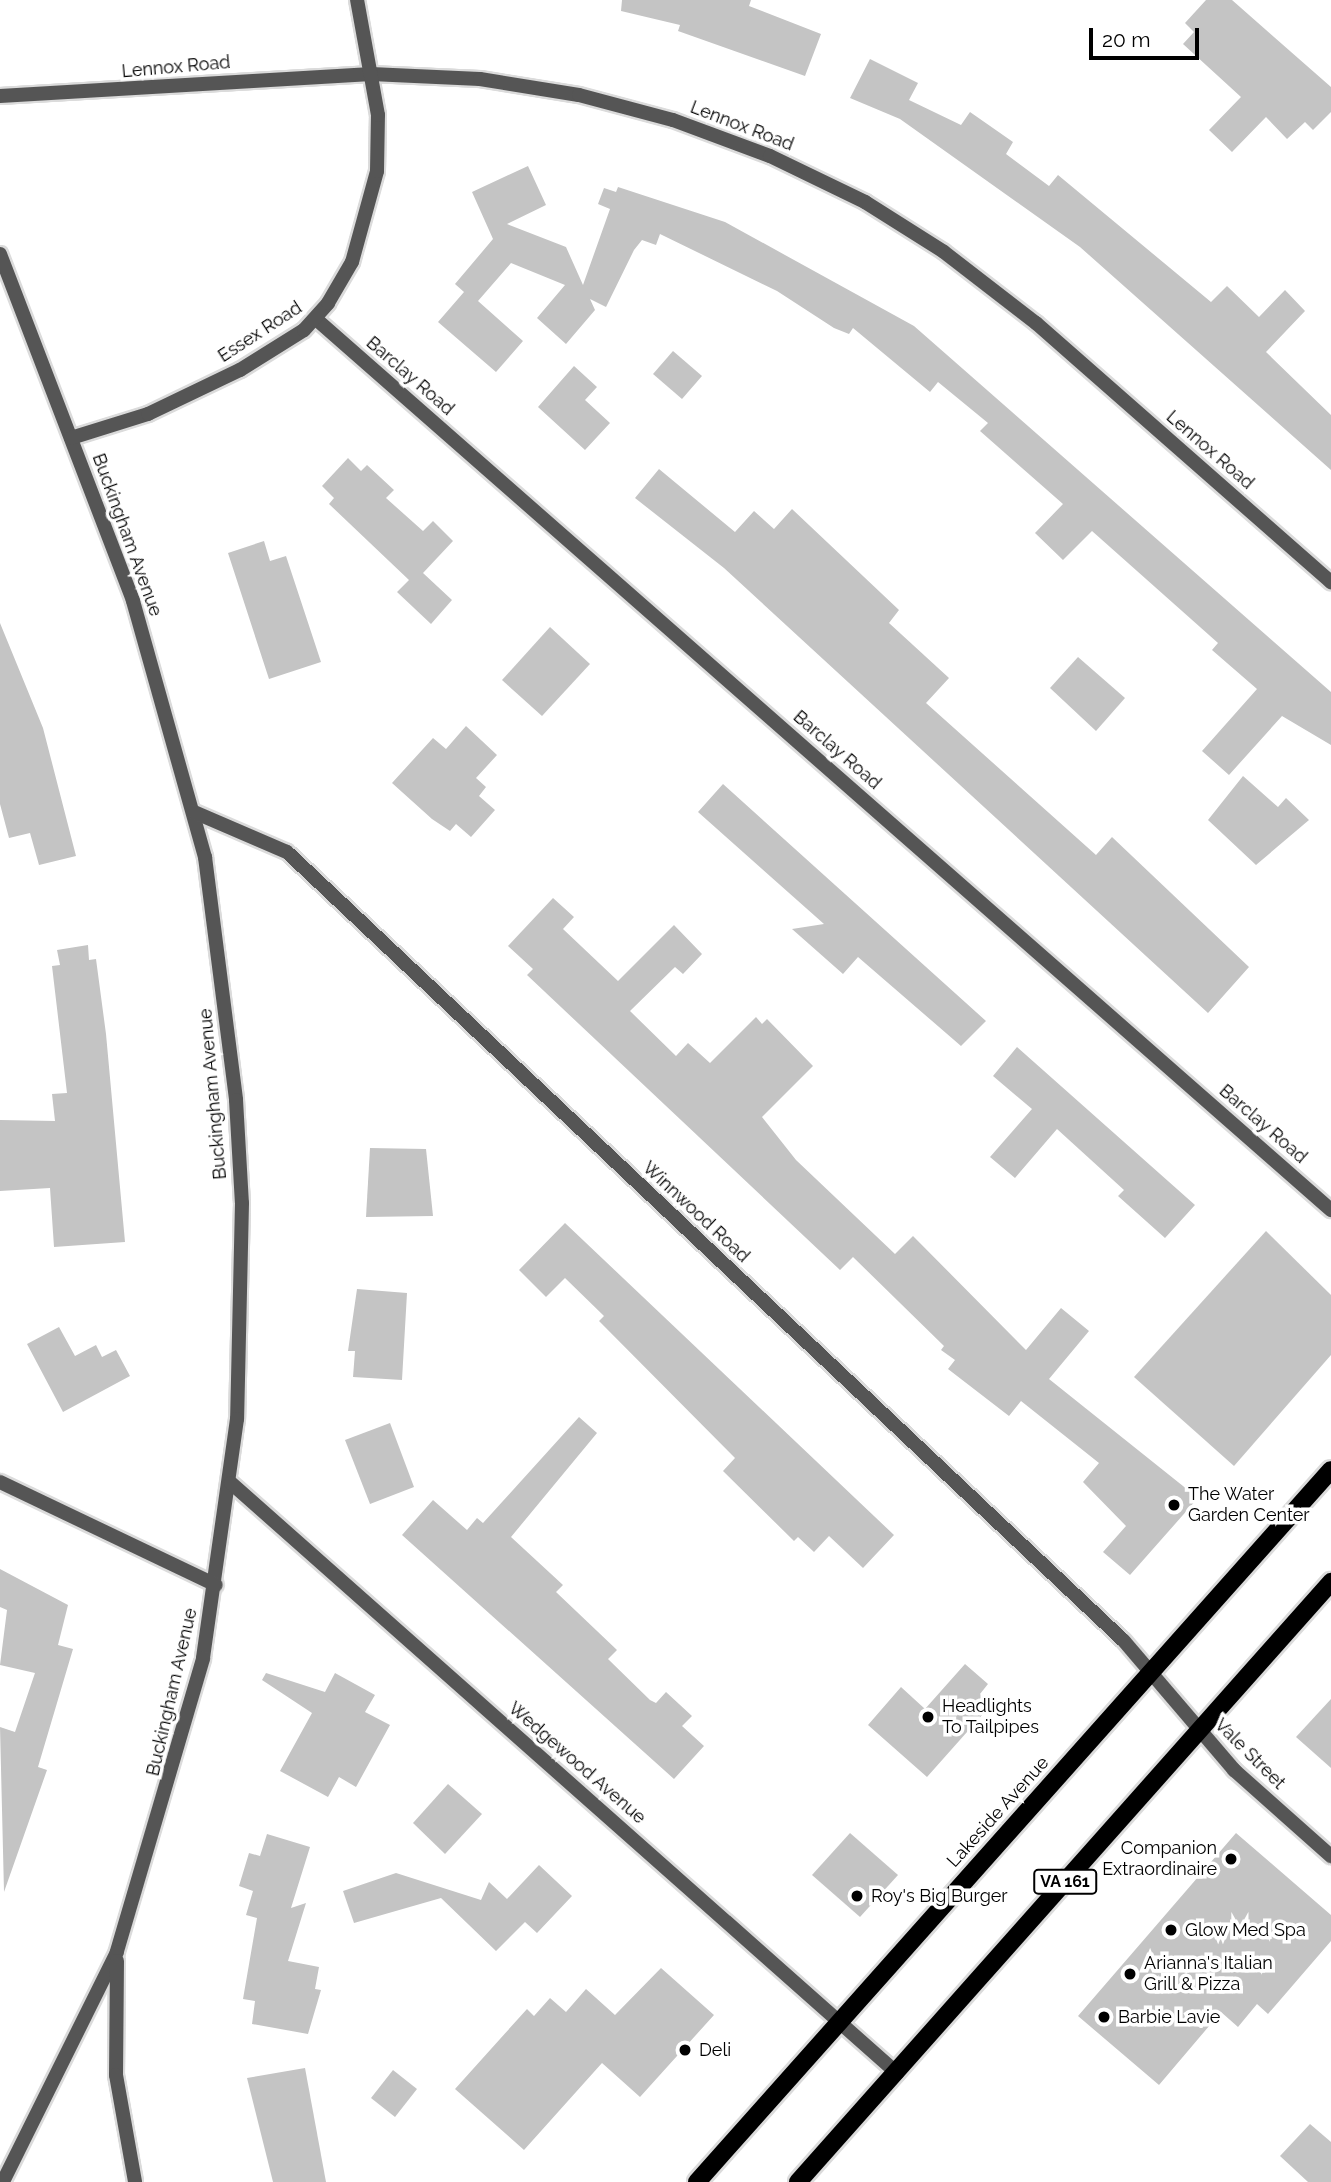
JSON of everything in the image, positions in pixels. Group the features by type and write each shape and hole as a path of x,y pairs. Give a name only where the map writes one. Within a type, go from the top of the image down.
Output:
{"main road":[{"name":"Lakeside Avenue","path":"697,2182 1331,1470"},
{"name":"VA 161","path":"798,2182 1331,1582"}],"street":[{"name":"Essex Road","path":"71,438 205,389 316,319 352,262 369,215 378,115 357,0"},
{"name":"Lennox Road","path":"0,96 371,74 480,79 579,95 758,151 865,202 1036,323 1331,582"},
{"name":"Buckingham Avenue","path":"0,254 133,601 194,812 236,1100 242,1216 231,1483 216,1585 164,1806 117,1952 3,2182"},
{"name":"Barclay Road","path":"316,319 1331,1210"},
{"name":"Winnwood Road","path":"194,812 287,852 1124,1640 1150,1673"},
{"path":"0,1482 216,1585"},
{"name":"Wedgewood Avenue","path":"231,1483 897,2073"},
{"name":"Vale Street","path":"1150,1673 1199,1730 1331,1856"},
{"name":"Buckingham Avenue","path":"117,1952 116,2075 135,2182"}],"building":[{"path":"622,0 751,0 749,6 821,34 805,76 678,31 680,25 621,11"},
{"path":"1206,0 1232,0 1331,87 1331,112 1313,130 1305,122 1287,139 1266,117 1232,152 1209,130 1241,97 1183,44 1194,32 1185,23"},
{"path":"870,59 918,83 909,100 961,125 970,112 1013,142 1006,154 1049,186 1058,175 1211,302 1227,286 1259,317 1285,290 1305,311 1266,352 1331,415 1331,470 1080,247 900,119 850,98"},
{"path":"528,166 546,205 507,224 566,247 583,285 610,209 598,204 604,188 616,192 618,187 725,222 914,326 1331,692 1331,745 1282,716 1229,775 1202,751 1257,689 1212,650 1218,643 1092,531 1063,560 1035,533 1063,504 980,431 988,423 938,382 930,392 853,328 849,334 834,328 777,291 660,234 656,245 642,240 634,250 606,307 590,299 595,310 566,344 537,318 565,285 511,263 478,301 523,341 496,372 438,322 464,292 455,284 493,239 472,192"},
{"path":"673,351 702,376 682,399 653,374"},
{"path":"574,366 597,387 585,400 610,423 585,450 538,407"},
{"path":"348,458 361,471 367,465 394,490 386,498 423,531 433,521 453,541 423,573 452,600 431,624 397,592 409,580 329,504 334,498 322,486"},
{"path":"659,469 735,532 754,511 774,529 792,509 899,610 889,623 949,678 926,703 1096,855 1112,837 1249,967 1208,1013 724,568 635,498"},
{"path":"264,541 270,561 286,556 321,662 269,679 228,553"},
{"path":"0,623 43,728 76,856 39,865 30,833 9,838 0,804"},
{"path":"550,627 590,664 542,716 502,680"},
{"path":"1078,657 1125,698 1096,731 1050,688"},
{"path":"466,726 497,755 476,778 486,787 479,796 495,810 471,837 456,824 450,831 432,819 392,783 433,738 446,749"},
{"path":"1243,776 1278,807 1286,798 1309,820 1256,865 1208,820"},
{"path":"723,784 986,1021 961,1046 858,957 843,974 792,929 824,924 698,812"},
{"path":"553,898 574,917 563,929 618,981 674,925 702,954 683,974 675,967 630,1011 676,1056 688,1043 710,1063 756,1017 762,1024 767,1019 813,1066 762,1117 796,1160 895,1254 913,1236 1026,1350 1061,1308 1089,1331 1049,1379 1198,1498 1130,1575 1103,1552 1126,1526 1083,1482 1099,1463 1021,1401 1009,1416 948,1369 955,1360 941,1350 944,1346 853,1257 840,1270 527,975 533,969 508,946"},
{"path":"88,945 89,960 96,959 106,1034 125,1242 54,1247 50,1188 0,1191 0,1120 55,1121 52,1094 67,1093 52,966 60,965 57,950"},
{"path":"1017,1047 1195,1205 1165,1238 1118,1196 1124,1190 1057,1129 1015,1178 990,1157 1032,1109 993,1076"},
{"path":"370,1148 426,1149 433,1216 366,1217"},
{"path":"565,1223 894,1535 863,1568 829,1536 814,1552 798,1537 794,1541 723,1471 735,1458 599,1321 604,1316 565,1278 546,1297 519,1270"},
{"path":"1266,1231 1331,1295 1331,1355 1234,1466 1134,1377"},
{"path":"357,1289 407,1293 402,1380 353,1377 355,1351 348,1351"},
{"path":"59,1327 75,1356 96,1345 102,1357 116,1350 130,1376 63,1412 27,1344"},
{"path":"579,1417 597,1433 511,1537 563,1585 556,1592 617,1650 608,1659 650,1700 656,1703 666,1692 692,1716 682,1726 704,1746 674,1779 402,1535 433,1500 467,1530 477,1518 483,1523"},
{"path":"390,1423 414,1487 370,1504 345,1440"},
{"path":"0,1569 68,1605 58,1645 73,1649 38,1767 47,1770 4,1892 0,1727 15,1732 35,1673 0,1665 7,1610 0,1607"},
{"name":"Headlights To Tailpipes","path":"965,1664 988,1684 980,1694 991,1705 927,1777 868,1725 901,1687 925,1709"},
{"path":"266,1673 325,1692 335,1673 375,1695 365,1712 390,1725 356,1787 339,1777 328,1797 280,1771 312,1713 262,1680"},
{"path":"1331,1699 1331,1768 1296,1737"},
{"path":"448,1784 482,1814 445,1854 413,1823"},
{"name":"Roy's Big Burger","path":"850,1833 898,1875 860,1917 812,1875"},
{"path":"1236,1833 1331,1915 1331,1941 1268,2014 1257,2004 1238,2027 1221,2012 1159,2085 1078,2016"},
{"path":"267,1834 310,1847 291,1908 306,1903 288,1961 319,1967 315,1989 321,1990 308,2034 252,2024 255,2001 243,1999 257,1918 246,1915 253,1891 239,1886 249,1853 260,1856"},
{"path":"539,1865 572,1896 537,1933 525,1922 496,1951 441,1898 354,1923 343,1891 396,1873 481,1900 489,1882 507,1899"},
{"path":"661,1968 714,2015 640,2097 602,2063 524,2150 455,2089 527,2009 534,2016 550,1998 566,2012 586,1989 615,2015"},
{"path":"305,2068 326,2182 273,2182 247,2078"},
{"path":"393,2070 417,2089 395,2117 371,2098"},
{"path":"1310,2124 1331,2142 1331,2182 1308,2182 1280,2156"}],"place":[{"name":"The Water Garden Center","path":"1174,1505"},
{"name":"Headlights To Tailpipes","path":"928,1717"},
{"name":"Companion Extraordinaire","path":"1231,1859"},
{"name":"Roy's Big Burger","path":"857,1896"},
{"name":"Glow Med Spa","path":"1171,1930"},
{"name":"Arianna's Italian Grill & Pizza","path":"1130,1974"},
{"name":"Barbie Lavie","path":"1104,2017"},
{"name":"Deli","path":"685,2050"}]}
